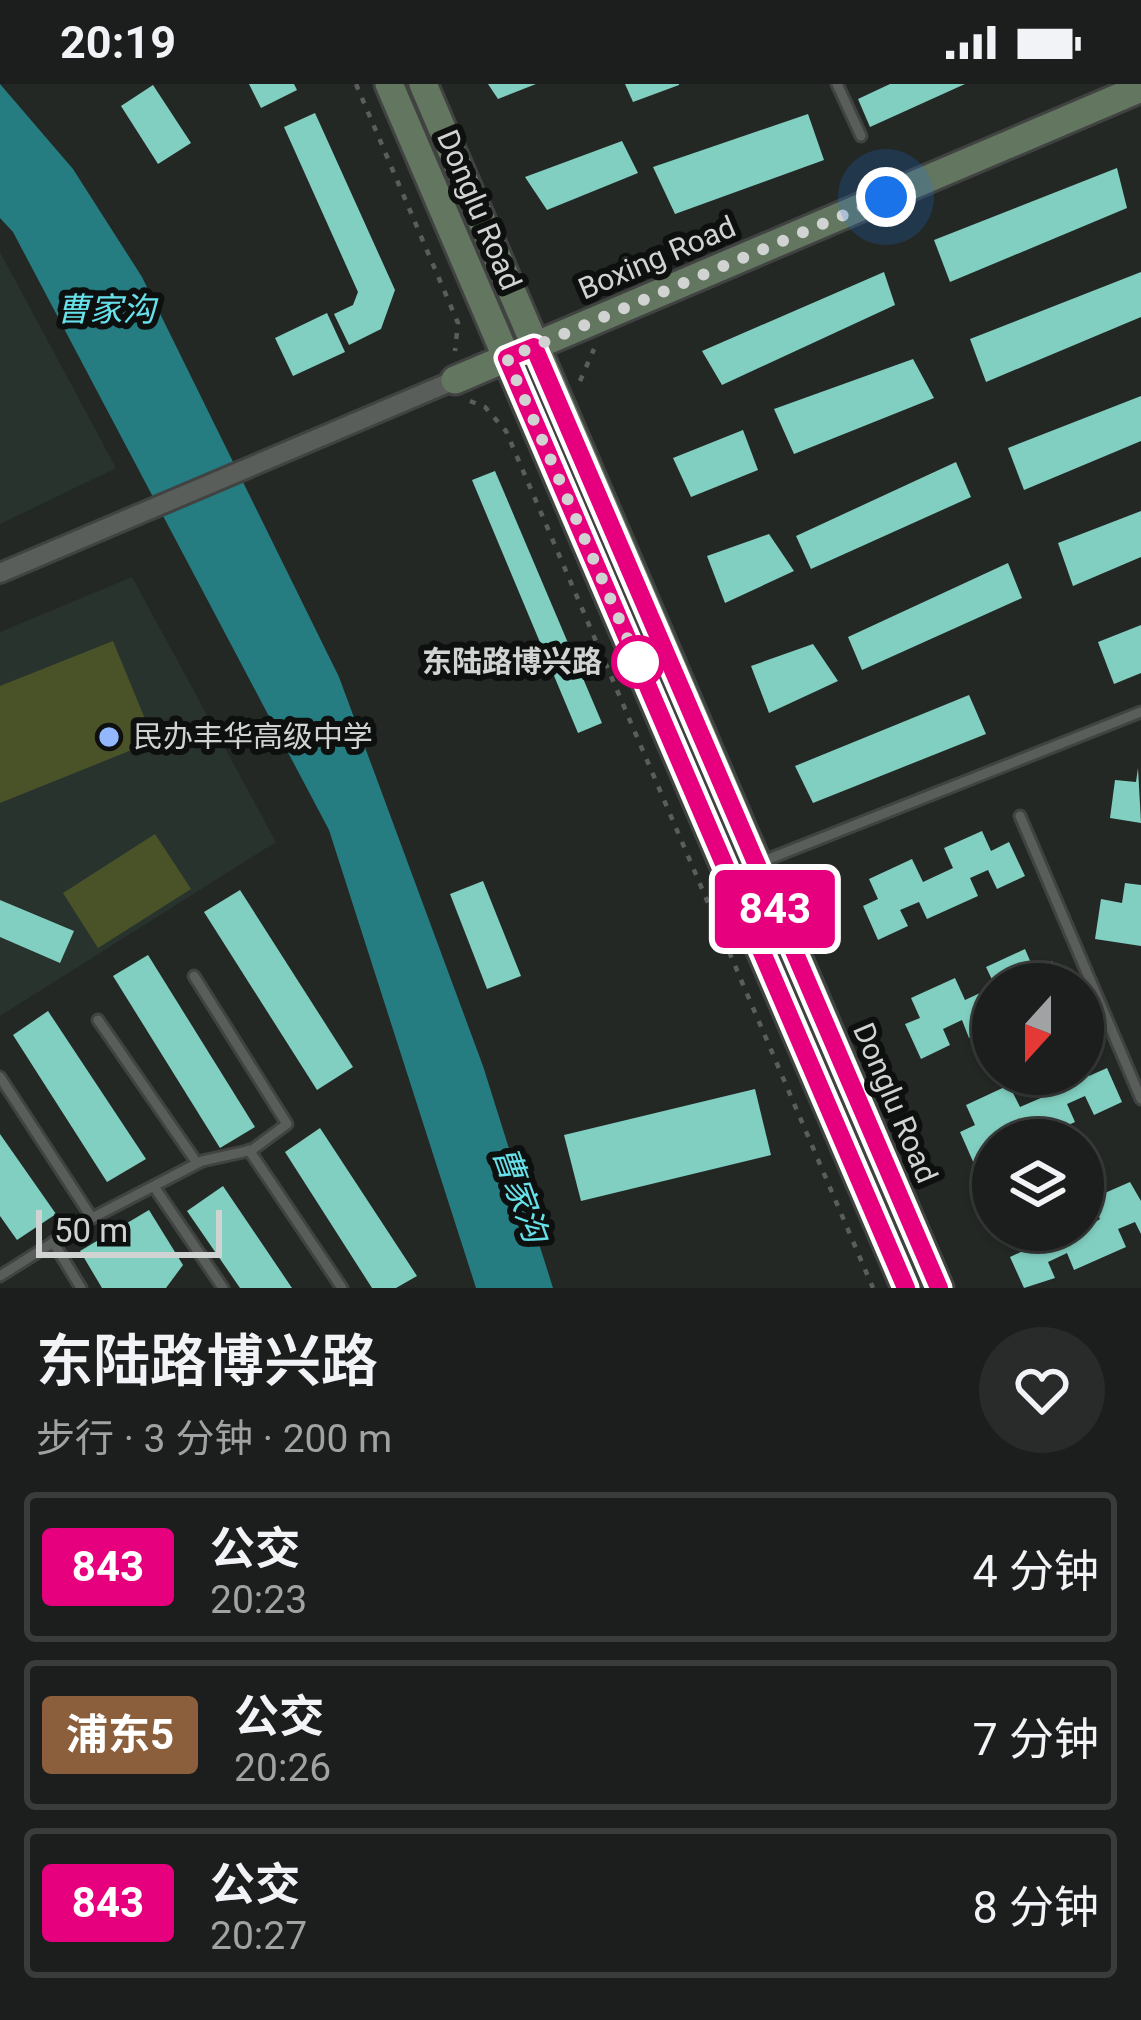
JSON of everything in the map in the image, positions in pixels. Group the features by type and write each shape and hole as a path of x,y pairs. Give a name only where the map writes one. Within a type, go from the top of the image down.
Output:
{"main road":[{"name":"Donglu Road","path":"389,84 906,1288"},
{"name":"Donglu Road","path":"423,84 939,1288"},
{"name":"Boxing Road","path":"455,380 1141,88"}],"street":[{"name":"Boxing Road","path":"0,573 455,380"}],"lane":[{"path":"837,84 861,136"},
{"path":"756,864 1141,712"},
{"path":"1020,816 1141,1099"},
{"path":"0,1276 92,1218 197,1163 249,1150 287,1124 194,976"},
{"path":"98,1020 197,1163"},
{"path":"0,1077 92,1218"},
{"path":"249,1150 342,1288"},
{"path":"154,1189 223,1288"},
{"path":"53,1243 81,1288"}],"path":[{"path":"356,84 450,302"},
{"path":"506,431 873,1288"}],"shaded area":[{"path":"0,252 116,468 0,524"},
{"name":"民办丰华高级中学","path":"132,577 276,842 0,1016 0,632"}],"green space":[{"path":"113,641 154,741 0,803 0,686"},
{"path":"155,834 191,889 98,948 63,893"}],"water":[{"name":"曹家沟","path":"0,84 73,169 142,277 339,677 483,1066 553,1288 476,1288 329,830 13,232 0,218"}],"building":[{"path":"249,84 294,84 297,90 261,108"},
{"path":"488,84 536,84 498,99"},
{"path":"625,84 679,84 679,85 633,102"},
{"path":"890,84 965,84 870,127 858,99"},
{"path":"153,85 191,143 158,164 121,106"},
{"path":"315,113 395,290 381,329 349,345 334,314 353,305 358,292 284,127"},
{"path":"808,114 824,160 675,214 653,167"},
{"path":"622,141 638,173 547,210 525,177"},
{"path":"1117,168 1127,208 950,282 934,240"},
{"path":"884,272 895,305 722,385 702,351"},
{"path":"1141,272 1141,317 986,382 970,339"},
{"path":"327,313 345,352 293,376 275,338"},
{"path":"913,359 934,398 794,454 774,409"},
{"path":"1141,396 1141,441 1024,490 1008,448"},
{"path":"743,430 758,470 691,497 673,458"},
{"path":"956,462 971,497 811,569 796,536"},
{"path":"495,471 602,723 578,733 472,480"},
{"path":"1141,511 1141,557 1073,586 1058,543"},
{"path":"769,534 794,571 725,603 707,556"},
{"path":"1008,563 1022,598 862,670 848,637"},
{"path":"1141,625 1141,673 1114,684 1098,642"},
{"path":"813,644 838,681 769,713 751,666"},
{"path":"969,695 986,734 813,803 795,766"},
{"path":"1138,768 1141,823 1110,818 1115,780 1136,782"},
{"path":"982,831 991,851 1009,842 1025,876 997,889 988,870 970,878 978,896 927,919 919,902 900,910 908,926 878,940 863,906 878,899 869,879 912,859 923,882 953,868 944,848"},
{"path":"483,881 521,976 487,989 450,894"},
{"path":"1125,883 1141,885 1141,946 1095,939 1101,899 1122,903"},
{"path":"240,890 353,1067 317,1090 204,912"},
{"path":"0,900 74,931 60,963 0,937"},
{"path":"1025,949 1031,963 995,963"},
{"path":"148,955 255,1127 220,1148 113,976"},
{"path":"955,978 965,1000 972,997 972,1037 962,1020 943,1029 950,1045 921,1059 905,1024 920,1018 911,998"},
{"path":"48,1011 146,1159 107,1182 13,1035"},
{"path":"1107,1068 1122,1102 1094,1115 1085,1096 1067,1104 1074,1119 972,1119 966,1105 988,1095 1014,1095 1020,1107 1048,1095 1104,1095"},
{"path":"755,1089 771,1155 581,1201 564,1135"},
{"path":"972,1126 972,1159 960,1132"},
{"path":"320,1128 417,1276 396,1288 372,1288 285,1152"},
{"path":"0,1134 56,1214 17,1240 0,1216"},
{"path":"1130,1182 1141,1201 1141,1234 1135,1222 1118,1229 1126,1247 1074,1270 1067,1253 1048,1262 1055,1278 1024,1288 1010,1257 1023,1251 1104,1251 1104,1193"},
{"path":"223,1186 292,1288 240,1288 187,1211"},
{"path":"149,1210 183,1265 166,1288 102,1288 80,1251"}],"bus line":[{"name":"843","path":"906,1288 507,358 534,347 939,1288"}],"place":[{"name":"东陆路博兴路","path":"638,662"},
{"name":"民办丰华高级中学","path":"109,737"}],"route":[{"path":"638,662 641,670 507,358 886,197"}]}
